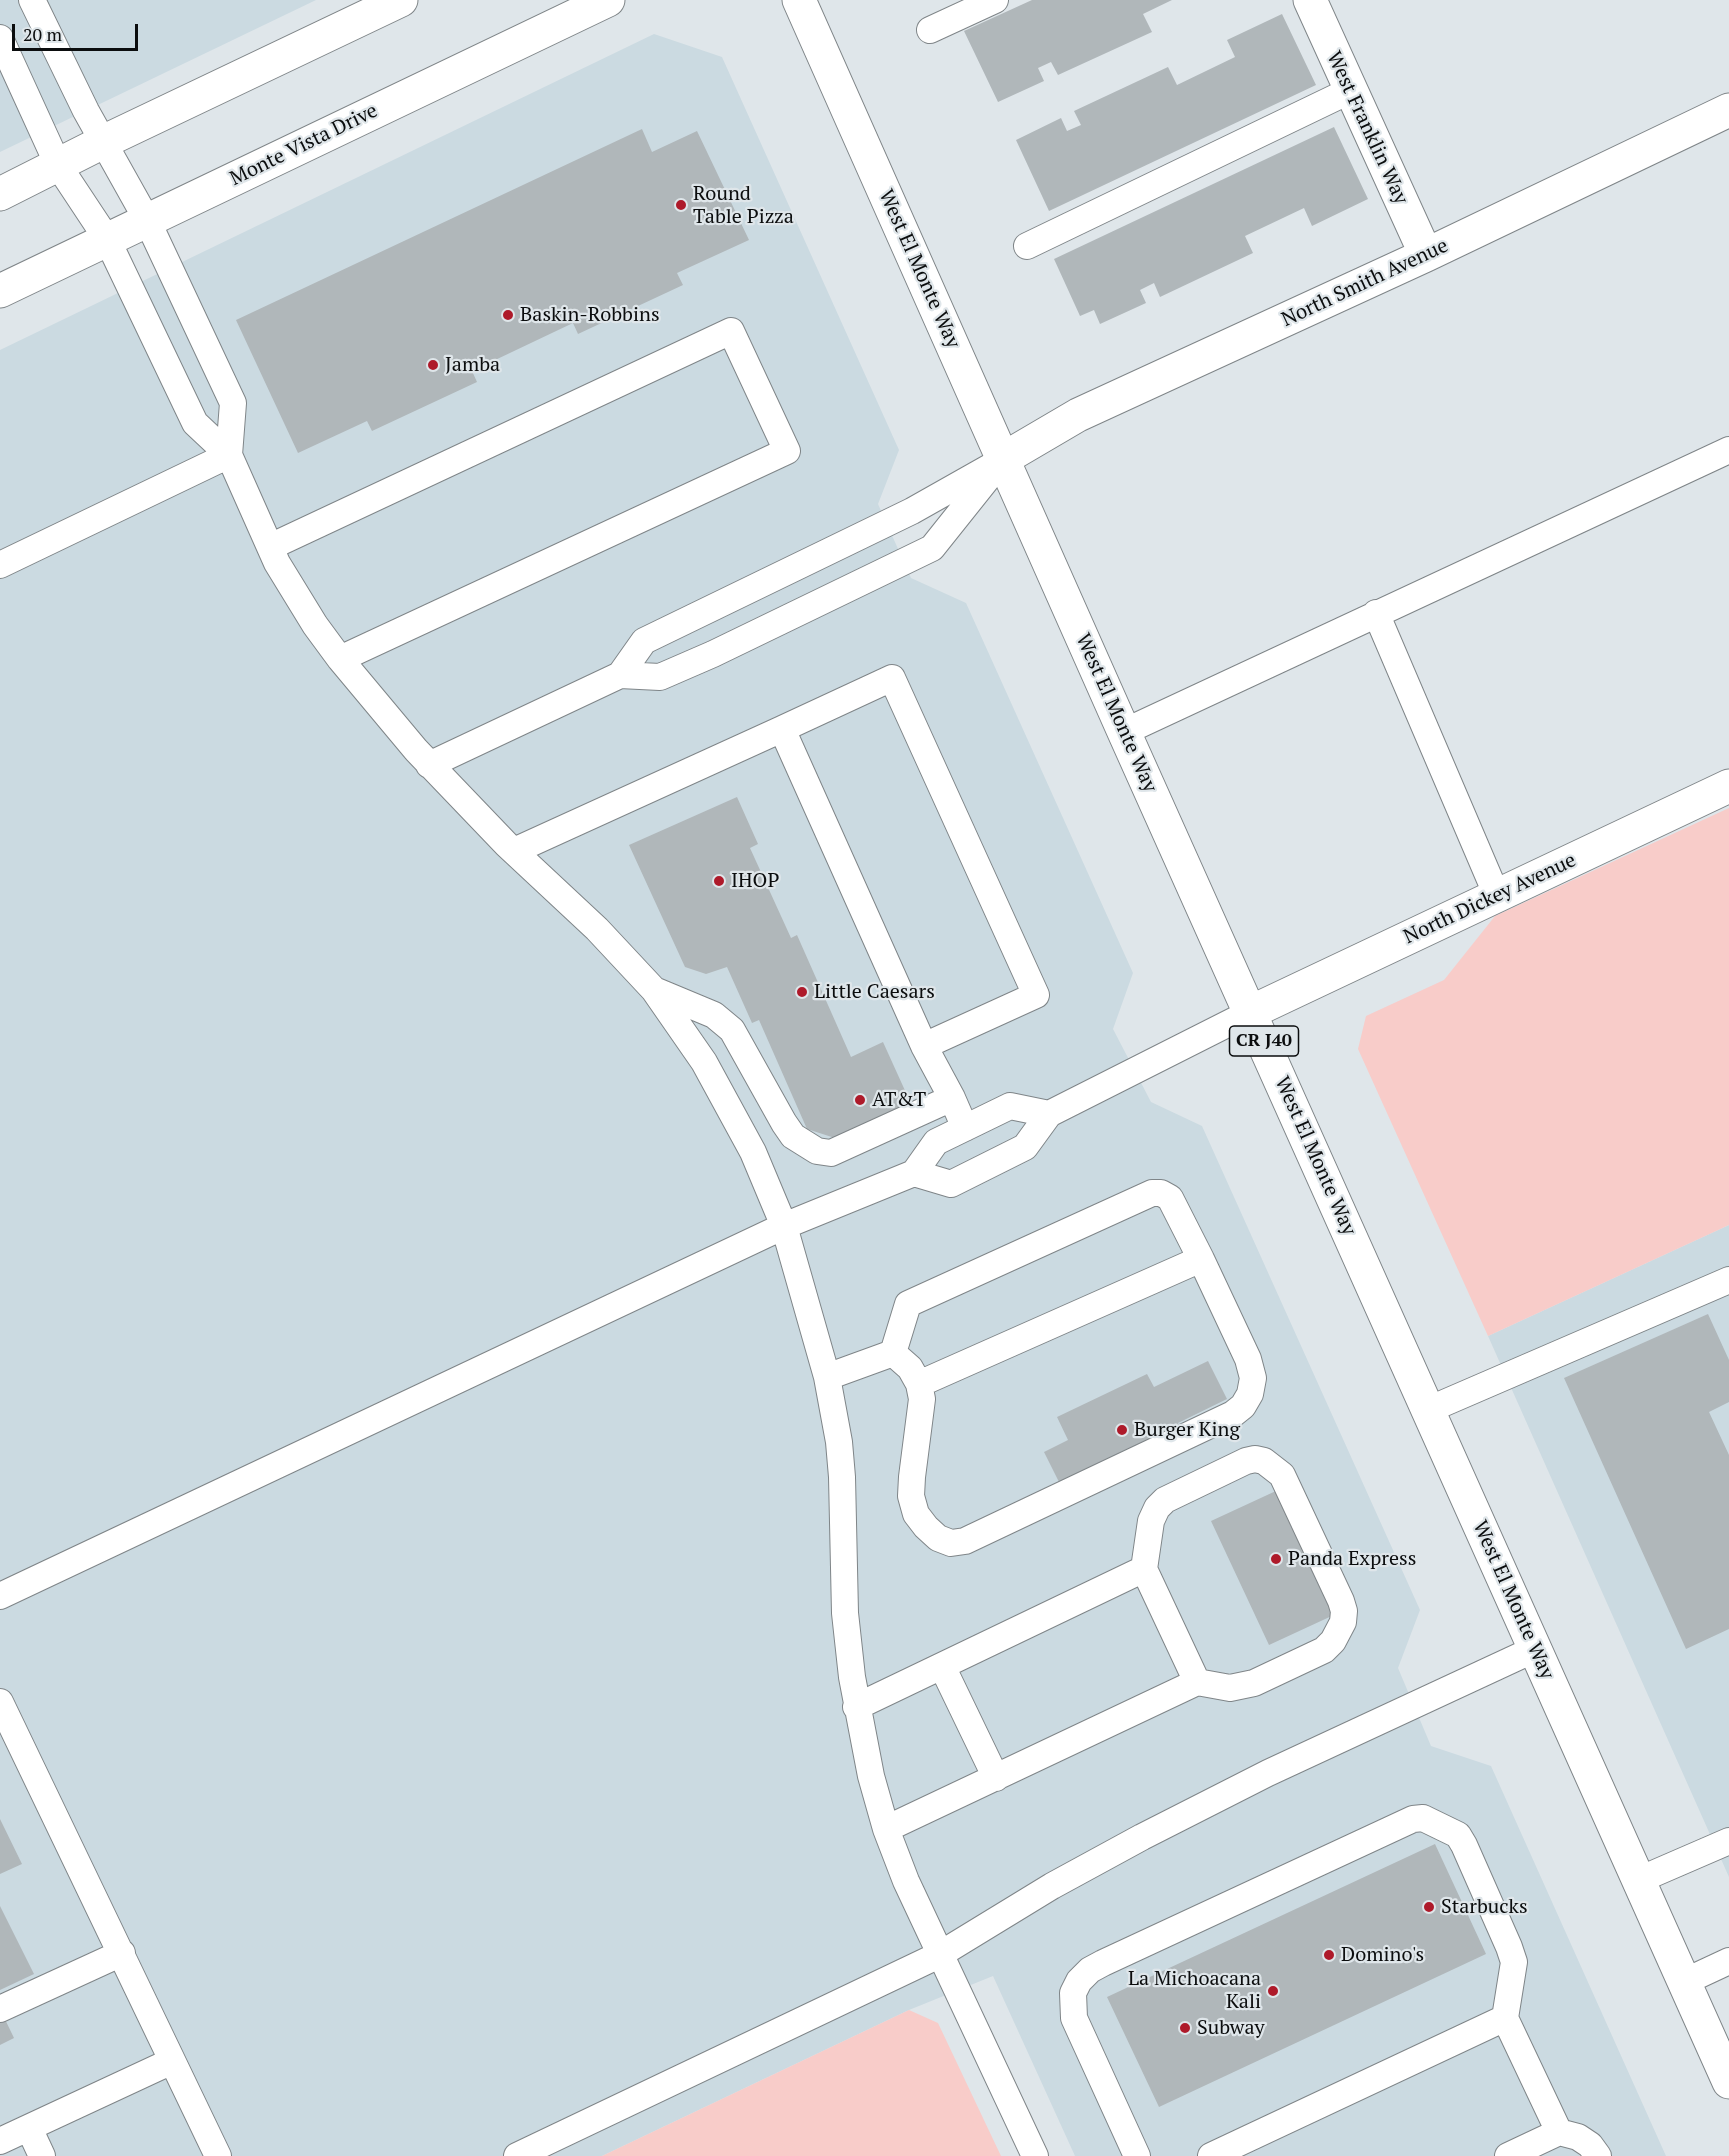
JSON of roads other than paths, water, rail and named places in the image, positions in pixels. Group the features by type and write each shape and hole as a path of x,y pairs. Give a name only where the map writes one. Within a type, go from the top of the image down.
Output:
{"street":[{"path":"0,194 103,142 400,0"},
{"name":"Monte Vista Drive","path":"0,291 608,0"},
{"name":"West El Monte Way","path":"799,0 1124,732 1729,2082"},
{"name":"West Franklin Way","path":"1310,0 1426,255"},
{"name":"North Smith Avenue","path":"1003,459 1078,415 1426,255 1729,111"},
{"name":"North Dickey Avenue","path":"1251,1012 1729,786"}],"lane":[{"path":"33,0 69,79 147,220 233,403 229,455"},
{"path":"930,30 995,0"},
{"path":"0,38 58,165 107,239 195,423 229,455 277,563 296,595 340,658 429,765 514,851 597,929 654,990 704,1062 753,1152 784,1226 827,1377 839,1442 842,1477 845,1613 856,1707 871,1776 886,1828 906,1881 1035,2156"},
{"path":"1027,246 1350,91"},
{"path":"270,547 731,331 787,451 340,658"},
{"path":"1124,732 1729,450"},
{"path":"0,565 229,455"},
{"path":"620,675 644,641 912,511 1003,459"},
{"path":"429,765 620,675 660,676 713,654 932,548 1003,459"},
{"path":"1376,614 1497,896"},
{"path":"514,851 892,678 1036,995 924,1046"},
{"path":"782,729 924,1046 965,1128"},
{"path":"654,990 714,1015 732,1030 784,1123 794,1136 817,1151 831,1153 952,1098"},
{"path":"914,1173 951,1184 1025,1147 1049,1114 1251,1012"},
{"path":"0,1596 784,1226 914,1173 936,1142 1010,1106 1049,1114"},
{"path":"1152,1193 1161,1193 1170,1198 1201,1259 1248,1359 1253,1378 1250,1394 1243,1406 1233,1414 965,1541 951,1543 939,1538 916,1514 911,1486 922,1399 919,1384 910,1368 893,1353 908,1304 1152,1193"},
{"path":"919,1384 1201,1259"},
{"path":"1428,1410 1729,1280"},
{"path":"827,1377 893,1353"},
{"path":"886,1828 1197,1682 1230,1688 1254,1683 1324,1650 1333,1641 1343,1622 1344,1611 1341,1601 1282,1475 1264,1461 1255,1459 1246,1461 1165,1500 1156,1508 1152,1521 1144,1569 1197,1682"},
{"path":"856,1707 1144,1569"},
{"path":"517,2156 939,1955 1052,1886 1152,1831 1268,1773 1535,1649"},
{"path":"942,1666 996,1778"},
{"path":"0,1702 218,2156"},
{"path":"1137,2156 1074,2018 1073,1993 1079,1982 1090,1970 1103,1963 1413,1819 1423,1818 1458,1835 1509,1947 1514,1962 1505,2018 1559,2132"},
{"path":"1639,1880 1729,1841"},
{"path":"0,2009 122,1953"},
{"path":"1684,1982 1729,1961"},
{"path":"1211,2156 1505,2018"},
{"path":"0,2141 172,2061"},
{"path":"29,2128 42,2156"},
{"path":"1508,2156 1559,2132 1578,2137 1590,2145 1598,2156"}],"place":[{"name":"Round Table Pizza","path":"681,205"},
{"name":"Baskin-Robbins","path":"508,315"},
{"name":"Jamba","path":"433,365"},
{"name":"IHOP","path":"719,881"},
{"name":"Little Caesars","path":"802,992"},
{"name":"AT&T","path":"860,1100"},
{"name":"Burger King","path":"1122,1430"},
{"name":"Panda Express","path":"1276,1559"},
{"name":"Starbucks","path":"1429,1907"},
{"name":"Domino's","path":"1329,1955"},
{"name":"La Michoacana Kali","path":"1273,1991"},
{"name":"Subway","path":"1185,2028"}]}
